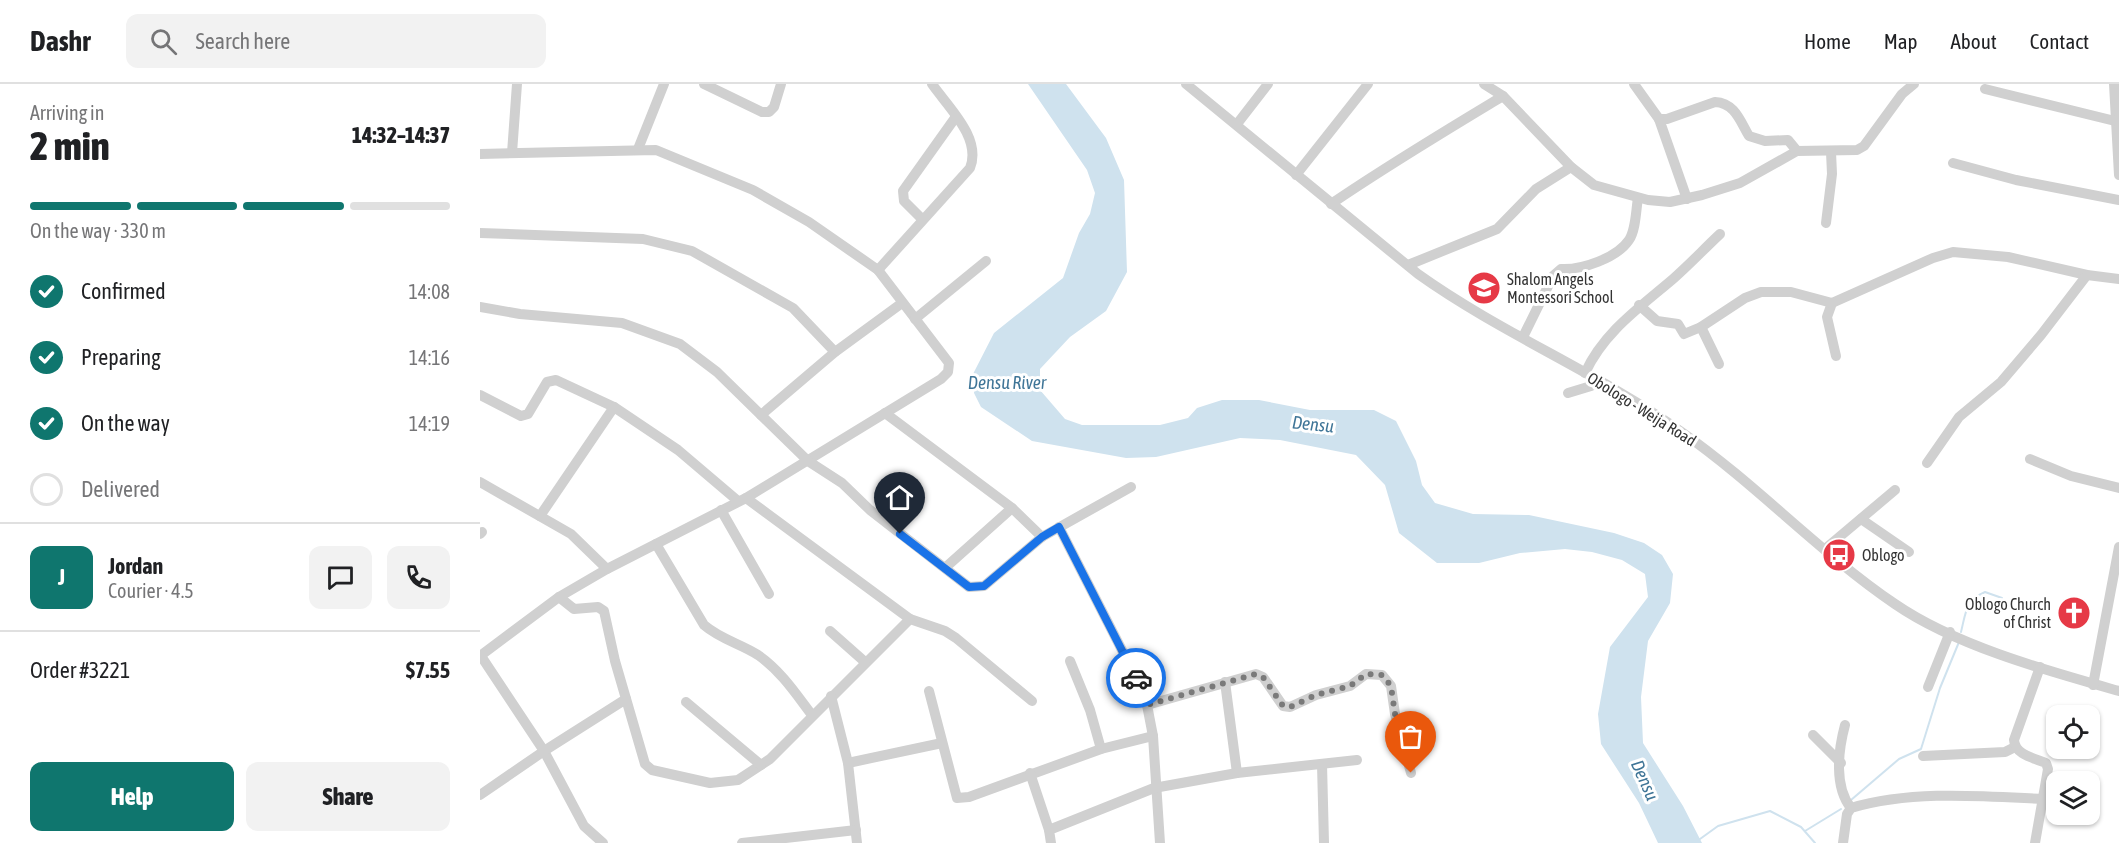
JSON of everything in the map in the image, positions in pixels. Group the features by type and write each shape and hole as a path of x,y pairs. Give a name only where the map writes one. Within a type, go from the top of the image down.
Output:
{"street":[{"path":"512,153 517,84"},
{"path":"638,149 664,84"},
{"path":"704,84 762,112 769,112 774,107 781,84"},
{"path":"878,270 970,168 972,162 971,140 932,84"},
{"name":"Obologo - Weija Road","path":"1186,84 1331,204 1451,297 1683,432 1897,606 1997,653 2119,692"},
{"path":"1237,124 1268,84"},
{"path":"1296,175 1368,84"},
{"path":"1484,84 1503,96 1571,167 1594,185 1638,198 1670,202 1740,183 1797,151 1857,150 1864,146 1902,94 1914,84"},
{"path":"1634,84 1659,119 1687,199"},
{"path":"2114,84 2119,175"},
{"path":"1985,89 2115,121"},
{"path":"1331,204 1425,141 1445,133 1503,96"},
{"path":"1659,119 1667,119 1715,102 1722,102 1738,115 1749,136 1756,140 1788,140 1797,151"},
{"path":"922,219 904,201 903,191 956,118"},
{"path":"480,154 656,150 753,190 809,222 878,270 949,363 948,372 808,461 742,500 607,569 559,597 481,656 544,751 584,826 603,843"},
{"path":"1827,224 1831,152"},
{"path":"1953,163 2006,178 2119,200"},
{"path":"1408,265 1497,230 1536,189 1571,167"},
{"path":"1523,337 1553,276 1562,269 1578,270 1608,257 1629,239 1638,198"},
{"path":"480,233 643,239 681,247 793,308 835,352"},
{"path":"1585,373 1600,344 1639,305 1673,279 1720,234"},
{"path":"1639,305 1656,321 1678,324 1683,334 1701,327 1745,298 1761,292 1791,292 1832,303 1934,258 1953,252 2008,257 2087,275 2119,279"},
{"path":"915,319 986,261"},
{"path":"1927,463 1959,417 2001,382 2042,335 2087,275"},
{"path":"761,415 835,352 902,303"},
{"path":"1832,303 1827,317 1836,356"},
{"path":"480,307 520,314 622,323 642,328 680,344 717,372 808,461 842,483 870,510 969,587 984,586 1042,537 1131,487"},
{"path":"1701,327 1719,364"},
{"path":"480,395 521,416 528,414 547,382 556,380 614,406 910,619 945,631 956,638 1032,701"},
{"path":"1568,393 1591,386 1598,381"},
{"path":"540,516 614,406"},
{"path":"885,413 1012,508 1042,537"},
{"path":"2030,459 2072,476 2119,488"},
{"path":"480,482 571,534 607,569"},
{"path":"1825,549 1894,490"},
{"path":"946,567 1012,508"},
{"path":"721,510 769,594"},
{"path":"1861,519 1909,552"},
{"path":"1059,527 1126,657 1147,705 1153,736 1154,788 1160,843"},
{"path":"656,544 704,625 713,633 747,648 775,668 812,715"},
{"path":"2093,685 2119,547"},
{"path":"559,597 574,609 598,607 604,611 642,755 652,770 710,783 738,780 770,759 910,619"},
{"path":"830,631 865,663"},
{"path":"1928,687 1950,632"},
{"path":"1070,661 1084,693 1101,748"},
{"path":"2035,843 2048,777 2046,763 2020,752 2015,747 2014,740 2040,667"},
{"path":"1147,705 1256,674 1263,677 1283,706 1290,707 1316,695 1350,686 1366,674 1382,675 1391,686 1395,714 1411,773"},
{"path":"1225,682 1237,773"},
{"path":"929,691 957,798 969,797 1101,748 1153,736"},
{"path":"831,696 848,763 857,843"},
{"path":"480,795 626,699"},
{"path":"686,702 761,765"},
{"path":"1845,725 1840,745 1842,793 1851,808"},
{"path":"1813,735 1840,763"},
{"path":"848,763 942,743"},
{"path":"1923,756 2005,752 2015,747"},
{"path":"1049,830 1154,788 1237,773 1356,760"},
{"path":"1322,764 1324,843"},
{"path":"1030,773 1049,830 1051,843"},
{"path":"1843,843 1847,814 1851,808 1914,796 2044,799"},
{"path":"742,843 856,830"}],"water":[{"name":"Densu River","path":"1028,84 1066,84 1106,138 1124,180 1127,272 1106,311 1070,337 1040,369 1040,390 1065,419 1082,425 1160,425 1188,418 1197,408 1222,400 1259,400 1310,410 1374,410 1396,421 1416,461 1422,485 1435,503 1473,514 1529,515 1614,533 1644,543 1662,555 1673,574 1670,603 1648,641 1641,697 1643,743 1683,806 1702,843 1658,843 1639,803 1601,744 1598,714 1610,647 1648,597 1645,574 1622,560 1592,552 1565,549 1520,553 1479,563 1437,563 1399,533 1385,485 1356,455 1280,440 1240,438 1156,457 1126,458 1032,441 981,407 974,393 973,374 994,333 1063,278 1079,233 1090,214 1095,193 1087,170"}],"waterway":[{"path":"1961,632 1967,608 1978,595 1985,592 2002,598"},
{"path":"1851,800 1899,759 1921,749 1940,688 1959,642"},
{"path":"1805,831 1841,809"},
{"path":"1700,839 1718,826 1770,811 1801,827 1815,843"}],"way so far":[{"path":"1136,678 1147,705 1256,674 1263,677 1283,706 1290,707 1333,689 1350,686 1366,674 1382,675 1391,686 1395,714 1411,773"}],"place":[{"name":"Shalom Angels Montessori School","path":"1484,288"},
{"name":"Oblogo","path":"1839,555"},
{"name":"Oblogo Church of Christ","path":"2074,613"}],"route":[{"path":"900,534 946,567 969,587 976,588 984,586 1042,537 1059,527 1136,678"}],"water label":[{"name":"Densu","path":"1313,424"},
{"name":"Densu","path":"1645,780"}]}
